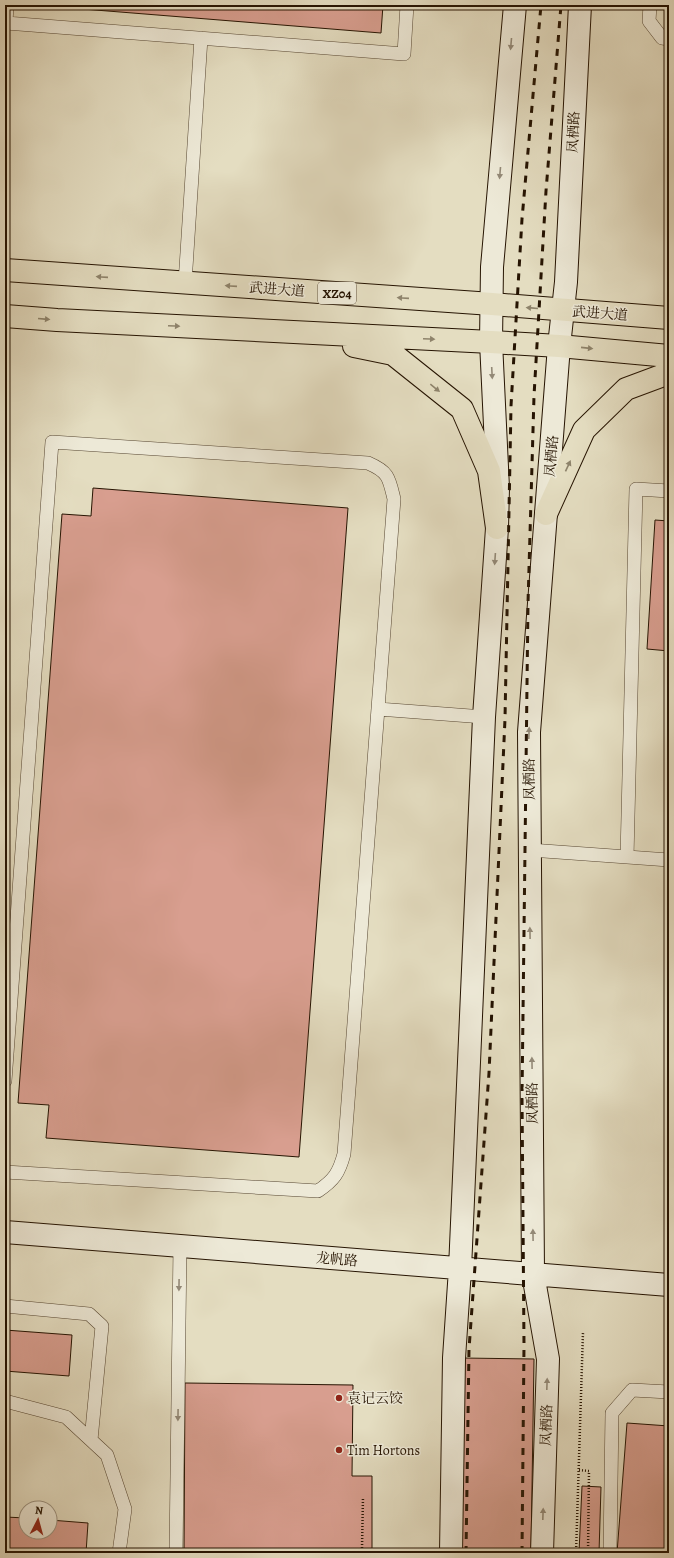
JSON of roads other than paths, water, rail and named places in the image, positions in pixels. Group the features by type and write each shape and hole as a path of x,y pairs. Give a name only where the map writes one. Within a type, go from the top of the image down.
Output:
{"main road":[{"path":"451,1553 454,1358 460,1269 484,717 497,528 498,488 491,342 492,267 515,5"},
{"name":"凤栖路","path":"542,1553 548,1359 533,1274 529,732 563,311 580,5"},
{"name":"武进大道","path":"5,270 492,304 563,311 669,318"},
{"path":"5,316 559,346 669,356"},
{"path":"284,332 393,354 462,409 489,471 497,528"},
{"path":"546,514 584,430 626,389 669,373"},
{"name":"龙帆路","path":"5,1232 669,1285"}],"lane":[{"path":"7,5 6,23 404,54 407,5"},
{"path":"650,5 649,21 662,38 669,39"},
{"path":"185,283 201,38"},
{"path":"5,1081 52,442 368,463 382,469 390,480 394,499 344,1154 339,1171 330,1183 318,1191 5,1172"},
{"path":"627,857 636,489 669,491"},
{"path":"378,709 484,717"},
{"path":"530,850 669,860"},
{"path":"176,1553 180,1246"},
{"path":"5,1306 89,1314 102,1326 91,1440"},
{"path":"610,1553 612,1413 632,1390 669,1392"},
{"path":"5,1401 66,1418 107,1455 125,1509 120,1553"}],"railway":[{"path":"466,1553 469,1349 489,1073 505,719 511,406 522,219 541,5"},
{"path":"522,1553 524,1345 522,1096 528,603 534,396 546,191 561,5"}],"place":[{"name":"袁记云饺","path":"339,1398"},
{"name":"Tim Hortons","path":"339,1450"}]}
